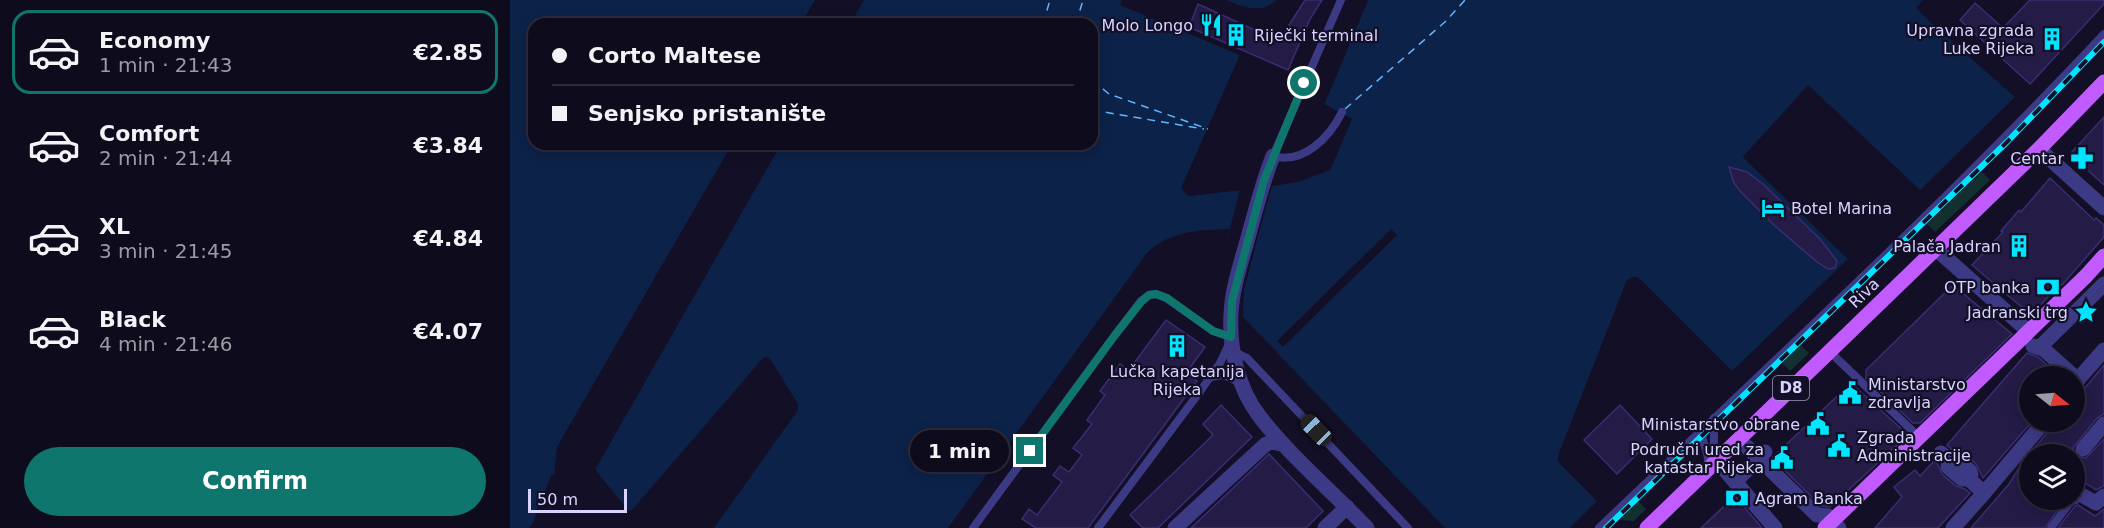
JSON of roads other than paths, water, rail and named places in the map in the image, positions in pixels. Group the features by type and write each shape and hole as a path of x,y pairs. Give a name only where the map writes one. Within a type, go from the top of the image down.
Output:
{"main road":[{"name":"Riva","path":"1647,528 2039,149 2104,82"},
{"path":"1833,525 2086,276 2104,255"}],"street":[{"path":"2039,149 2104,208"},
{"path":"1273,156 1232,301 1232,342 1241,384 1259,416 1283,444 1367,528"},
{"path":"1936,249 2028,331"},
{"path":"2086,276 2104,268"},
{"path":"2059,366 2037,346 2104,284"},
{"path":"2085,372 2104,350"},
{"path":"1259,416 1261,448"},
{"path":"2085,447 2104,424"},
{"path":"1953,528 1976,486 2018,462 2038,432"},
{"path":"1175,528 1261,448 1272,442 1283,444"},
{"path":"1747,447 1762,455 1817,515 1833,525"},
{"path":"1762,455 1729,477 1775,528"},
{"path":"1945,457 1948,467 1962,479 1976,486"},
{"path":"2085,496 2096,503 2104,496"},
{"path":"1325,528 1347,507"}],"lane":[{"path":"1341,0 1273,156 1288,157 1303,153 1317,145 1329,134 1342,112"},
{"path":"1599,528 1877,264 2025,118 2104,34"},
{"path":"974,528 1115,335 1141,302 1149,295 1156,294 1167,298 1232,342 1408,528"},
{"path":"1098,528 1210,377 1232,342"},
{"path":"1829,351 1920,438"},
{"path":"1210,377 1224,375 1241,384"},
{"path":"1699,478 1708,463 1714,443 1714,418"},
{"path":"1703,428 1702,440 1708,463"},
{"path":"2051,528 2065,510"}],"water":[{"path":"510,0 815,0 804,18 528,18 528,150 729,150 557,447 554,475 551,475 534,520 529,528 510,528"},
{"path":"864,0 1122,0 1121,5 1240,55 1182,186 1187,195 1272,186 1330,170 1352,119 1324,105 1368,0 1923,0 1916,8 2015,97 1920,190 1808,86 1743,157 1848,259 1732,371 1643,282 1637,277 1627,280 1559,453 1560,464 1597,501 1570,528 1445,528 1243,317 1244,290 1255,248 1227,240 1229,229 1185,233 1165,240 1147,253 948,528 714,528 798,410 798,404 767,357 763,358 629,511 596,468 778,150 1098,150 1098,18 854,18"},
{"path":"1226,0 1277,0 1271,5 1252,8"}],"railway":[{"path":"1606,528 2007,142 2104,42"}],"place":[{"name":"Molo Longo","path":"1211,25"},
{"name":"Riječki terminal","path":"1236,35"},
{"name":"Upravna zgrada Luke Rijeka","path":"2052,39"},
{"name":"Centar","path":"2082,158"},
{"name":"Botel Marina","path":"1773,208"},
{"name":"Palača Jadran","path":"2019,246"},
{"name":"OTP banka","path":"2048,287"},
{"name":"Jadranski trg","path":"2086,312"},
{"name":"Lučka kapetanija Rijeka","path":"1177,346"},
{"name":"Ministarstvo zdravlja","path":"1850,393"},
{"name":"Ministarstvo obrane","path":"1818,424"},
{"name":"Zgrada Administracije","path":"1839,446"},
{"name":"Područni ured za katastar Rijeka","path":"1782,458"},
{"name":"Agram Banka","path":"1737,498"}]}
